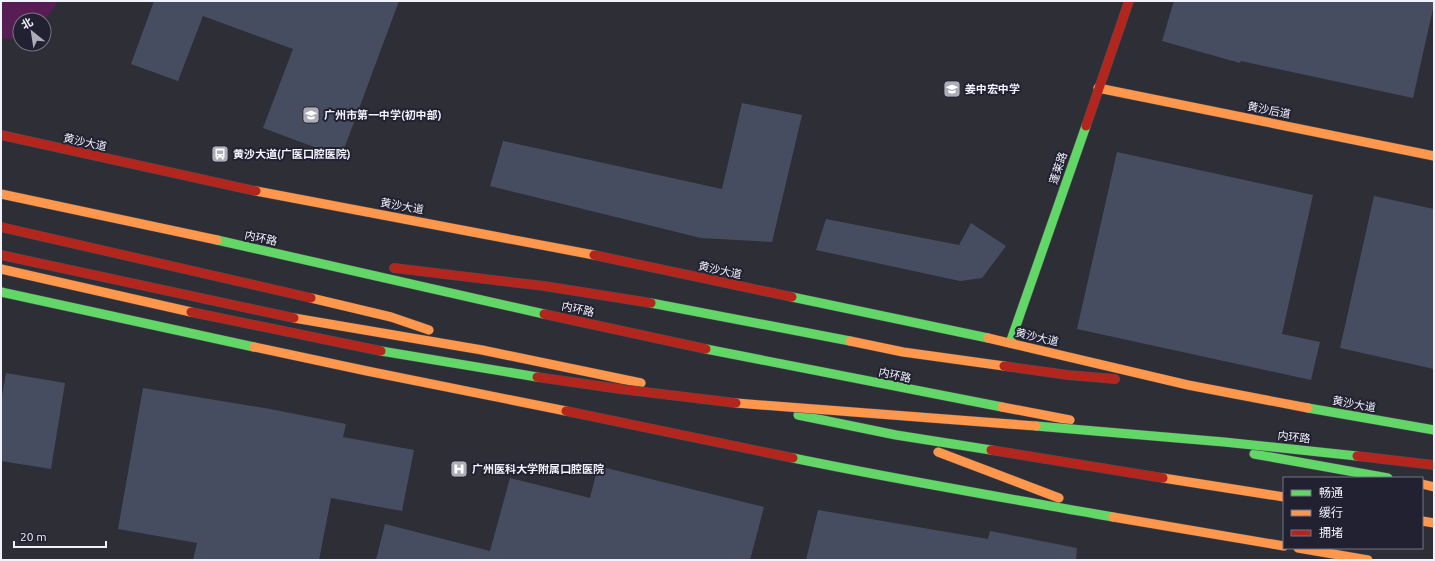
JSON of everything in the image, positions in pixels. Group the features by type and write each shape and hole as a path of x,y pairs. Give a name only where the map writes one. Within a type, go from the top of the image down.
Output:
{"main road":[{"name":"蓬莱路","path":"1010,343 1129,1"},
{"name":"黄沙后道","path":"1098,88 1434,156"},
{"name":"黄沙大道","path":"1,135 268,194 573,251 1010,343 1188,385 1316,410 1434,430"},
{"name":"内环路","path":"1,194 277,253 496,304 920,392 1382,477"},
{"path":"1,227 391,317 482,350"},
{"path":"277,253 363,264"},
{"path":"1,255 278,314 482,350 896,435 1283,497"},
{"path":"387,267 544,286 666,305 903,352 1068,375 1188,385"},
{"name":"内环路","path":"1,269 116,297 257,327 389,353 538,377 698,398 781,407 1197,439 1434,465"},
{"path":"1,292 359,370 601,418 845,470 1283,546"},
{"path":"896,435 1106,516"},
{"path":"1423,484 1434,487"},
{"path":"1423,521 1434,523"},
{"path":"1304,549 1368,560"}],"shaded area":[{"path":"1,1 58,1 51,12 12,12 12,39 1,38"}],"building":[{"path":"154,1 399,1 341,157 263,128 293,49 203,16 178,81 131,64"},
{"path":"1174,1 1434,1 1434,4 1413,98 1241,61 1240,63 1162,41"},
{"path":"742,103 802,115 772,242 701,238 490,186 503,141 722,189"},
{"path":"1117,152 1313,195 1282,334 1320,342 1311,380 1077,329"},
{"path":"1374,196 1434,209 1434,369 1340,348"},
{"path":"826,219 959,245 971,223 1006,246 982,278 960,281 816,250"},
{"path":"6,373 65,383 51,469 1,461 1,402"},
{"path":"143,388 270,409 346,424 343,437 414,450 402,511 331,498 319,560 193,560 197,543 118,529"},
{"path":"598,466 764,507 750,560 376,560 385,524 490,551 510,478 590,498"},
{"path":"818,510 988,539 990,531 1077,548 1076,560 806,560"}],"traffic: fast":[{"path":"1010,343 1086,126"},
{"path":"217,240 544,314"},
{"path":"1,292 254,347"},
{"path":"792,297 988,338"},
{"path":"651,303 850,341"},
{"path":"706,349 1002,407"},
{"path":"381,351 537,377"},
{"path":"1308,408 1434,430"},
{"path":"798,415 896,435 991,450"},
{"path":"1036,426 1224,442 1357,456"},
{"path":"1254,454 1382,477"},
{"path":"793,458 1113,517"}],"traffic: slow":[{"path":"1098,88 1434,156"},
{"path":"256,191 594,255"},
{"path":"1,194 217,240"},
{"path":"1,269 191,312"},
{"path":"311,298 391,317 429,330"},
{"path":"294,318 482,350 641,383"},
{"path":"988,338 1188,385 1308,408"},
{"path":"850,341 903,352 1004,366"},
{"path":"254,347 566,411"},
{"path":"736,403 1036,426"},
{"path":"1002,407 1070,420"},
{"path":"938,452 1059,498"},
{"path":"1163,478 1283,497"},
{"path":"1423,484 1434,487"},
{"path":"1113,517 1283,546"},
{"path":"1423,521 1434,523"},
{"path":"1304,549 1368,560"}],"traffic: jam":[{"path":"1086,126 1129,1"},
{"path":"1,135 256,191"},
{"path":"1,227 311,298"},
{"path":"1,255 294,318"},
{"path":"594,255 792,297"},
{"path":"394,268 544,286 651,303"},
{"path":"191,312 381,351"},
{"path":"544,314 706,349"},
{"path":"1004,366 1068,375 1115,379"},
{"path":"537,377 736,403"},
{"path":"566,411 793,458"},
{"path":"991,450 1163,478"},
{"path":"1357,456 1434,465"}],"place":[{"name":"姜中宏中学","path":"952,89"},
{"name":"广州市第一中学(初中部)","path":"311,115"},
{"name":"黄沙大道(广医口腔医院)","path":"220,154"},
{"name":"广州医科大学附属口腔医院","path":"459,469"}]}
